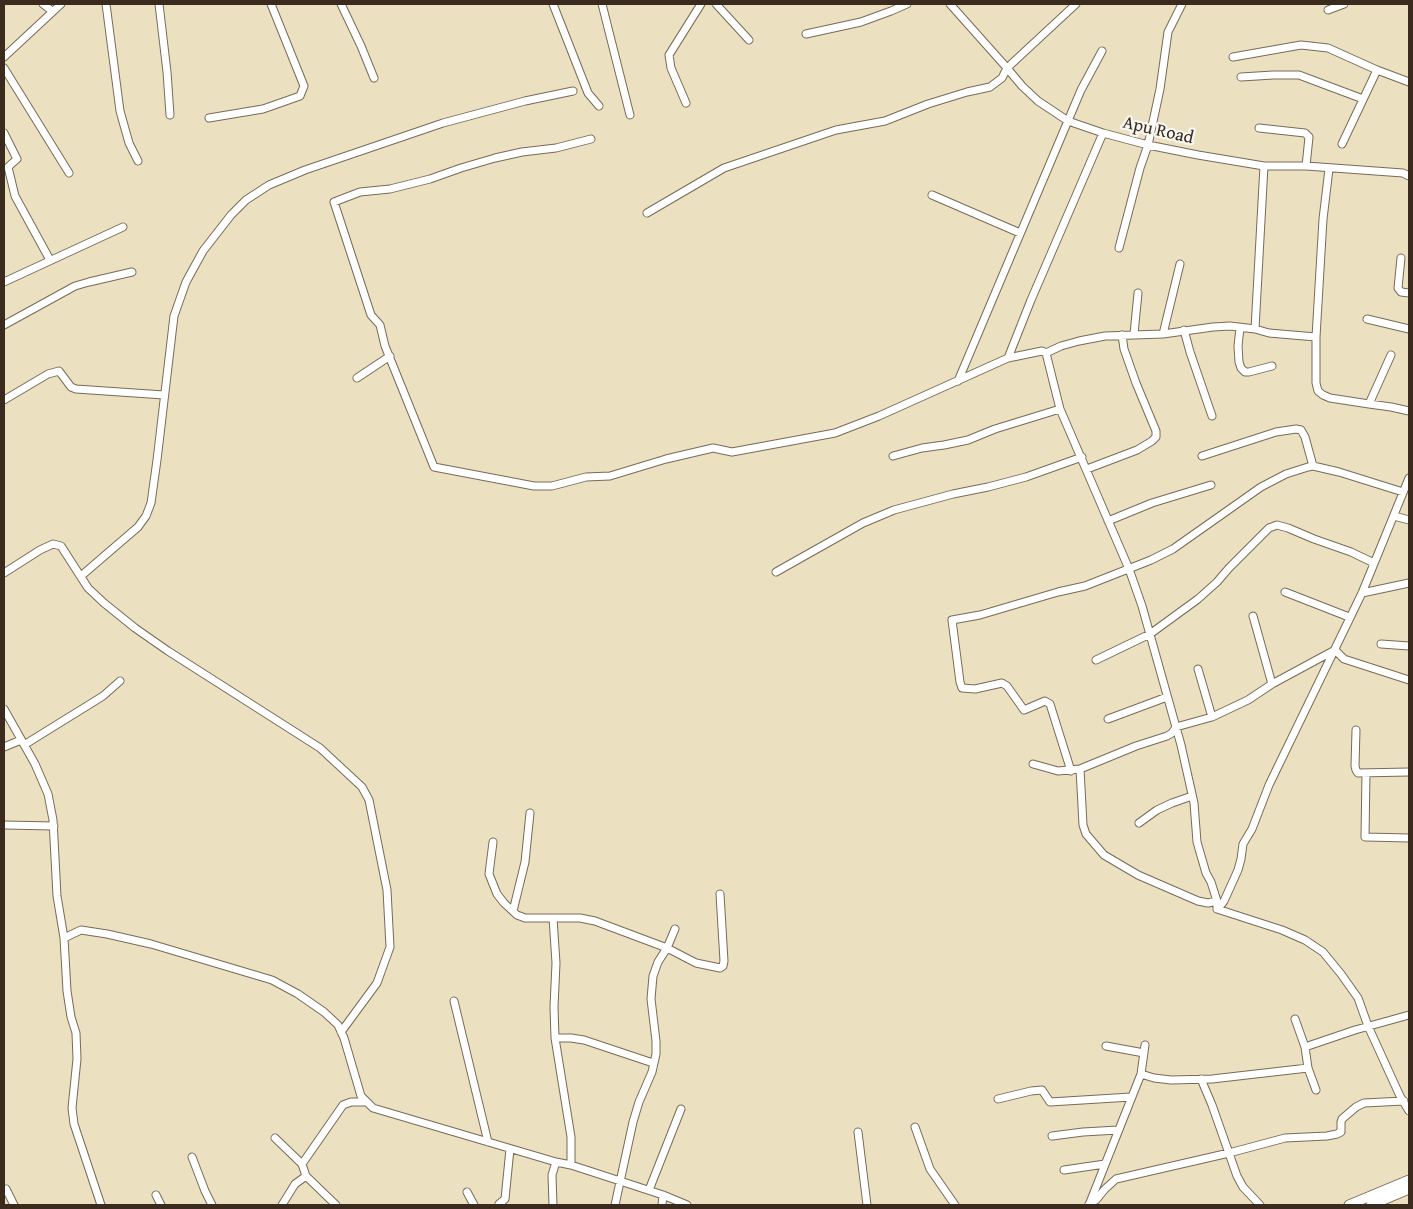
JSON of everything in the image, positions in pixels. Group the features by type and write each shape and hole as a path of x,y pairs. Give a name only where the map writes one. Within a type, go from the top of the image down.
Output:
{"main road":[{"path":"1349,1205 1409,1180"},
{"path":"1371,1205 1409,1189"}],"street":[{"path":"43,4 52,11"},
{"path":"4,57 61,4"},
{"path":"106,4 120,111 129,143 138,161"},
{"path":"159,4 170,115"},
{"path":"209,118 262,109 300,96 304,86 271,4"},
{"path":"341,4 374,78"},
{"path":"553,4 588,93 599,106"},
{"path":"602,4 630,115"},
{"path":"686,103 671,68 669,54 701,4"},
{"path":"716,4 749,40"},
{"path":"806,34 861,22 891,12 907,4"},
{"path":"647,213 724,168 836,130 885,121 928,104 990,87 1002,78 1007,68 1076,4"},
{"path":"1119,248 1148,145 1160,89 1168,32 1182,4"},
{"path":"1328,10 1344,4"},
{"name":"Apu Road","path":"955,5 1022,86 1038,101 1068,121 1148,145 1264,166 1306,166 1402,173 1409,176"},
{"path":"1232,57 1301,45 1328,48 1409,82"},
{"path":"958,381 1081,90 1102,51"},
{"path":"4,68 69,173"},
{"path":"1342,144 1377,70"},
{"path":"1241,77 1299,75 1363,99"},
{"path":"81,576 138,527 146,516 151,503 174,316 186,282 203,251 231,215 246,200 269,185 304,170 443,123 524,101 573,91"},
{"path":"1259,128 1305,133 1309,137 1306,166"},
{"path":"4,133 17,159 8,167 14,196 50,260"},
{"path":"1008,358 1103,133"},
{"path":"591,139 556,148 522,152 495,158 430,179 390,189 360,192 334,202 371,315 380,325 385,346 434,467 534,486 552,486 586,477 610,476 666,459 713,448 732,452 835,433 879,416 1008,358 1042,351 1046,353 1079,340 1105,336 1163,334 1230,326 1268,333 1316,337"},
{"path":"1254,329 1264,166"},
{"path":"1330,169 1323,219 1316,337 1316,383 1318,392 1330,398 1409,411"},
{"path":"932,195 1020,233"},
{"path":"4,282 123,227"},
{"path":"1401,258 1398,288 1401,292 1409,294"},
{"path":"1163,334 1180,264"},
{"path":"4,326 75,286 132,272"},
{"path":"1134,334 1138,293"},
{"path":"1367,319 1409,329"},
{"path":"1240,328 1238,346 1241,368 1245,372 1249,372 1272,366"},
{"path":"1184,330 1212,416"},
{"path":"1087,469 1137,450 1156,437 1154,425 1127,356 1122,335"},
{"path":"1046,353 1060,409 1135,584 1176,727 1192,796 1197,842 1218,909"},
{"path":"1369,404 1391,355"},
{"path":"357,378 390,356"},
{"path":"4,400 48,374 59,371 71,387 76,389 164,395"},
{"path":"893,456 922,448 944,446 968,440 1060,409"},
{"path":"1202,456 1276,432 1296,429 1301,430 1305,437 1313,466"},
{"path":"776,572 863,522 894,510 1026,477 1082,457"},
{"path":"1071,771 1050,704 1045,701 1024,710 1007,686 1002,683 975,689 962,688 952,620 980,615 1085,586 1129,570 1174,549 1261,487 1286,474 1308,466 1403,492"},
{"path":"1218,909 1224,901 1238,870 1244,844 1252,829 1269,785 1362,593 1408,482"},
{"path":"1108,521 1152,503 1211,485"},
{"path":"1394,516 1409,520"},
{"path":"1096,660 1150,634 1198,600 1269,528 1277,525 1352,552 1374,563"},
{"path":"4,573 40,550 53,544 61,546 88,588 135,628 320,748 362,787 369,800 386,890 390,947 377,983 341,1032"},
{"path":"1362,593 1409,583"},
{"path":"1285,592 1349,617"},
{"path":"1253,616 1272,684"},
{"path":"1381,644 1409,646"},
{"path":"1033,764 1058,771 1080,770 1136,746 1167,736 1176,727 1212,717 1248,700 1272,684 1335,650"},
{"path":"1335,650 1344,659 1409,680"},
{"path":"1198,669 1212,717"},
{"path":"4,747 23,742 103,696 120,681"},
{"path":"1108,719 1167,697"},
{"path":"4,709 35,764 48,794 54,826 57,896 64,938 67,990 71,1017 76,1033 77,1059 72,1108 74,1124 101,1205"},
{"path":"1356,730 1356,770 1358,773 1409,772"},
{"path":"1080,770 1083,825 1086,834 1104,855 1138,875 1198,901 1208,903 1217,901"},
{"path":"1366,773 1365,837 1409,838"},
{"path":"1139,823 1157,810 1192,796"},
{"path":"513,911 526,862 530,812"},
{"path":"4,824 54,826"},
{"path":"493,842 489,874 497,894 517,915 525,918 580,918 595,922 666,948 696,963 711,968 723,966 724,946 720,894"},
{"path":"1218,909 1282,930 1305,940 1323,952 1358,998 1368,1026 1409,1111"},
{"path":"553,918 556,963 555,1038 571,1138 571,1165"},
{"path":"615,1205 637,1109 652,1072 656,1054 651,999 653,976 674,929"},
{"path":"64,938 81,930 107,934 151,944 272,980 298,994 324,1012 338,1025 361,1096 374,1108 510,1149 571,1165 649,1190 687,1205"},
{"path":"454,1001 488,1142"},
{"path":"1305,1046 1409,1015"},
{"path":"1295,1019 1305,1046 1308,1068 1316,1090"},
{"path":"555,1038 584,1040 654,1063"},
{"path":"1089,1205 1141,1074 1146,1045"},
{"path":"1106,1046 1144,1053"},
{"path":"1141,1074 1171,1080 1201,1080 1308,1068"},
{"path":"1201,1080 1212,1105 1237,1176 1243,1187 1260,1205"},
{"path":"998,1099 1042,1090 1050,1102 1131,1097"},
{"path":"302,1164 343,1106 351,1102 366,1102"},
{"path":"1089,1205 1116,1180 1285,1138 1337,1134 1341,1132 1342,1119 1364,1103 1404,1102"},
{"path":"649,1190 681,1109"},
{"path":"915,1127 930,1169 955,1205"},
{"path":"1052,1136 1118,1130"},
{"path":"858,1132 867,1205"},
{"path":"275,1138 302,1164 306,1176 336,1205"},
{"path":"498,1204 505,1199 510,1149"},
{"path":"192,1157 212,1205"},
{"path":"553,1205 552,1175 556,1162"},
{"path":"1064,1170 1105,1164"},
{"path":"282,1205 295,1184 306,1176"},
{"path":"6,1189 14,1205"},
{"path":"467,1192 474,1205"},
{"path":"156,1195 161,1205"},
{"path":"662,1205 663,1195"}]}
